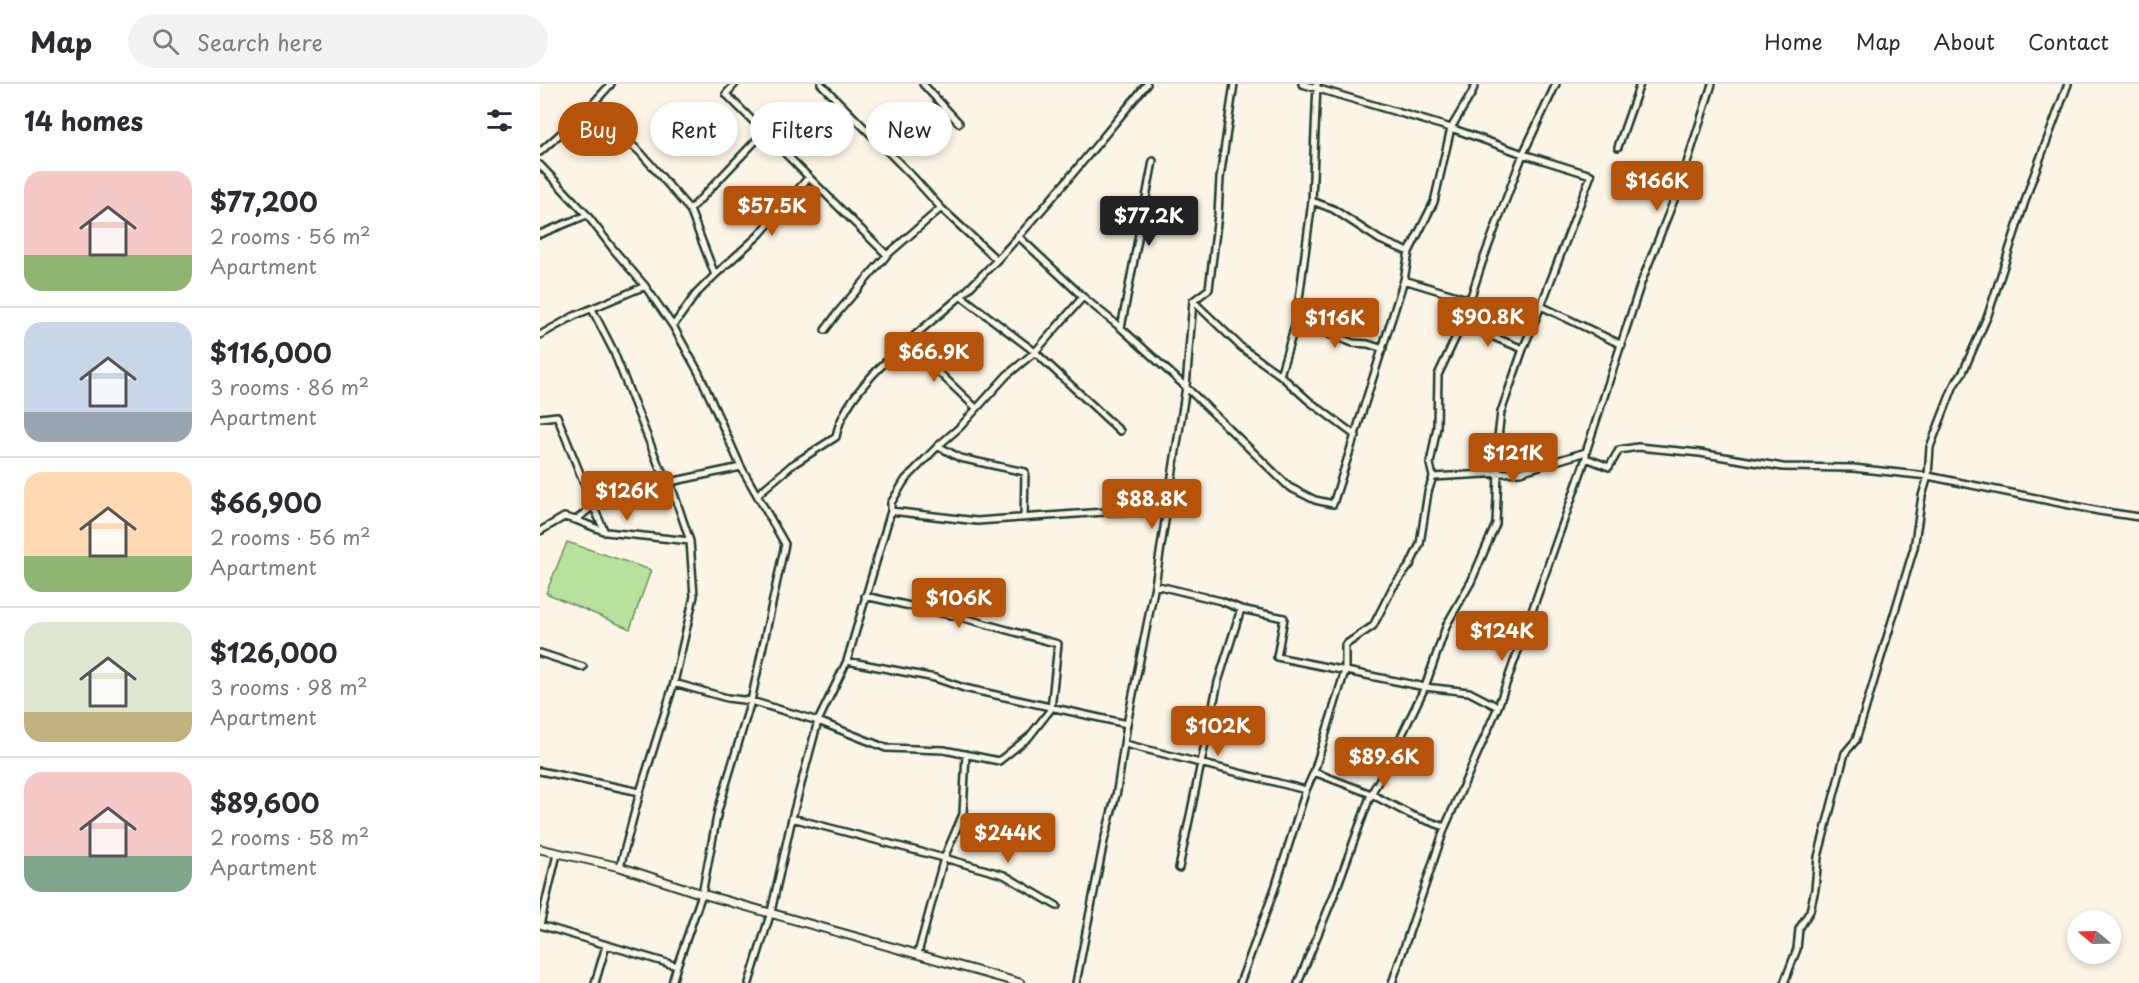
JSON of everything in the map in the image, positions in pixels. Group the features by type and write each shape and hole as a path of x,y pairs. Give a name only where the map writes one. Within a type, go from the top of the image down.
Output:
{"street":[{"path":"594,102 611,84"},
{"path":"735,84 726,94 750,118"},
{"path":"821,84 941,208 997,260"},
{"path":"923,84 959,123"},
{"path":"758,494 792,465 836,437 839,421 857,393 906,341 961,296 997,260 1146,84"},
{"path":"1076,983 1155,585 1186,387 1193,301 1209,289 1234,84"},
{"path":"1298,983 1336,890 1371,794 1425,687 1447,624 1472,582 1496,524 1497,446 1502,412 1523,349 1542,306 1591,176 1451,128 1316,86 1302,84"},
{"path":"1018,236 1083,297 1122,328 1186,387 1289,487 1315,500 1333,504 1404,280 1409,252 1434,202 1451,128 1475,84"},
{"path":"1240,983 1314,772 1344,670 1346,645 1373,626 1420,544 1428,492 1433,477 1430,464 1437,427 1438,375 1462,324 1523,154 1556,84"},
{"path":"1618,147 1640,84"},
{"path":"1392,983 1445,827 1498,707 1586,455 1641,283 1680,185 1712,84"},
{"path":"1784,983 1800,940 1800,929 1810,911 1818,857 1845,753 1856,740 1914,548 1922,496 1928,477 1930,447 1954,385 1963,372 1988,315 2031,183 2068,84"},
{"path":"1280,375 1296,322 1312,201 1316,86"},
{"path":"540,152 558,136"},
{"path":"690,210 750,147"},
{"path":"638,150 690,210 715,275"},
{"path":"787,156 887,255"},
{"path":"1122,328 1153,161"},
{"path":"540,165 587,215 645,286 672,326 699,373 741,467 785,544 751,701 718,812 702,894 672,983"},
{"path":"672,326 696,294 759,235 808,178"},
{"path":"1312,201 1333,208 1380,240 1409,252"},
{"path":"825,330 887,255 941,208"},
{"path":"540,234 587,215"},
{"path":"1404,280 1470,300"},
{"path":"540,335 574,316 645,286"},
{"path":"961,296 1035,352 1120,431"},
{"path":"749,983 771,912 792,818 818,721 848,661 891,511 891,503 905,480 960,427 1007,375 1035,352 1083,297"},
{"path":"1193,301 1241,347 1280,375 1309,402 1356,436"},
{"path":"1542,306 1622,345"},
{"path":"592,309 613,350 659,466 670,482 690,541 694,596 674,683 640,792 620,867"},
{"path":"1296,322 1353,343 1383,349"},
{"path":"1462,324 1523,349"},
{"path":"906,341 976,408"},
{"path":"540,418 557,416 593,506 606,532"},
{"path":"938,446 960,458 1025,472 1024,518"},
{"path":"1433,477 1520,472 1586,455 1609,466 1619,450 1638,447 1700,453 1783,467 1853,468 1928,477 2139,517"},
{"path":"576,520 593,506 650,486 741,467"},
{"path":"891,511 977,521 1105,512 1167,512"},
{"path":"540,531 564,517 606,532 690,541"},
{"path":"1155,585 1221,601 1241,609 1284,618 1277,657 1425,687 1469,692 1498,707"},
{"path":"674,683 728,698 751,701 818,721 886,747 966,754 999,761 1029,737 1051,709 1058,644 960,617 865,596"},
{"path":"1179,868 1218,682 1241,609"},
{"path":"540,653 583,667"},
{"path":"848,661 935,678 964,688 1051,709 1127,724"},
{"path":"1125,744 1306,790"},
{"path":"918,953 944,858 963,814 966,754"},
{"path":"540,771 640,792"},
{"path":"1314,772 1445,827"},
{"path":"792,818 1004,875 1057,906"},
{"path":"540,849 620,867 702,894 1016,982"},
{"path":"557,854 540,925 677,966"},
{"path":"595,983 606,946"}],"green space":[{"path":"567,542 651,570 630,629 546,593"}]}
